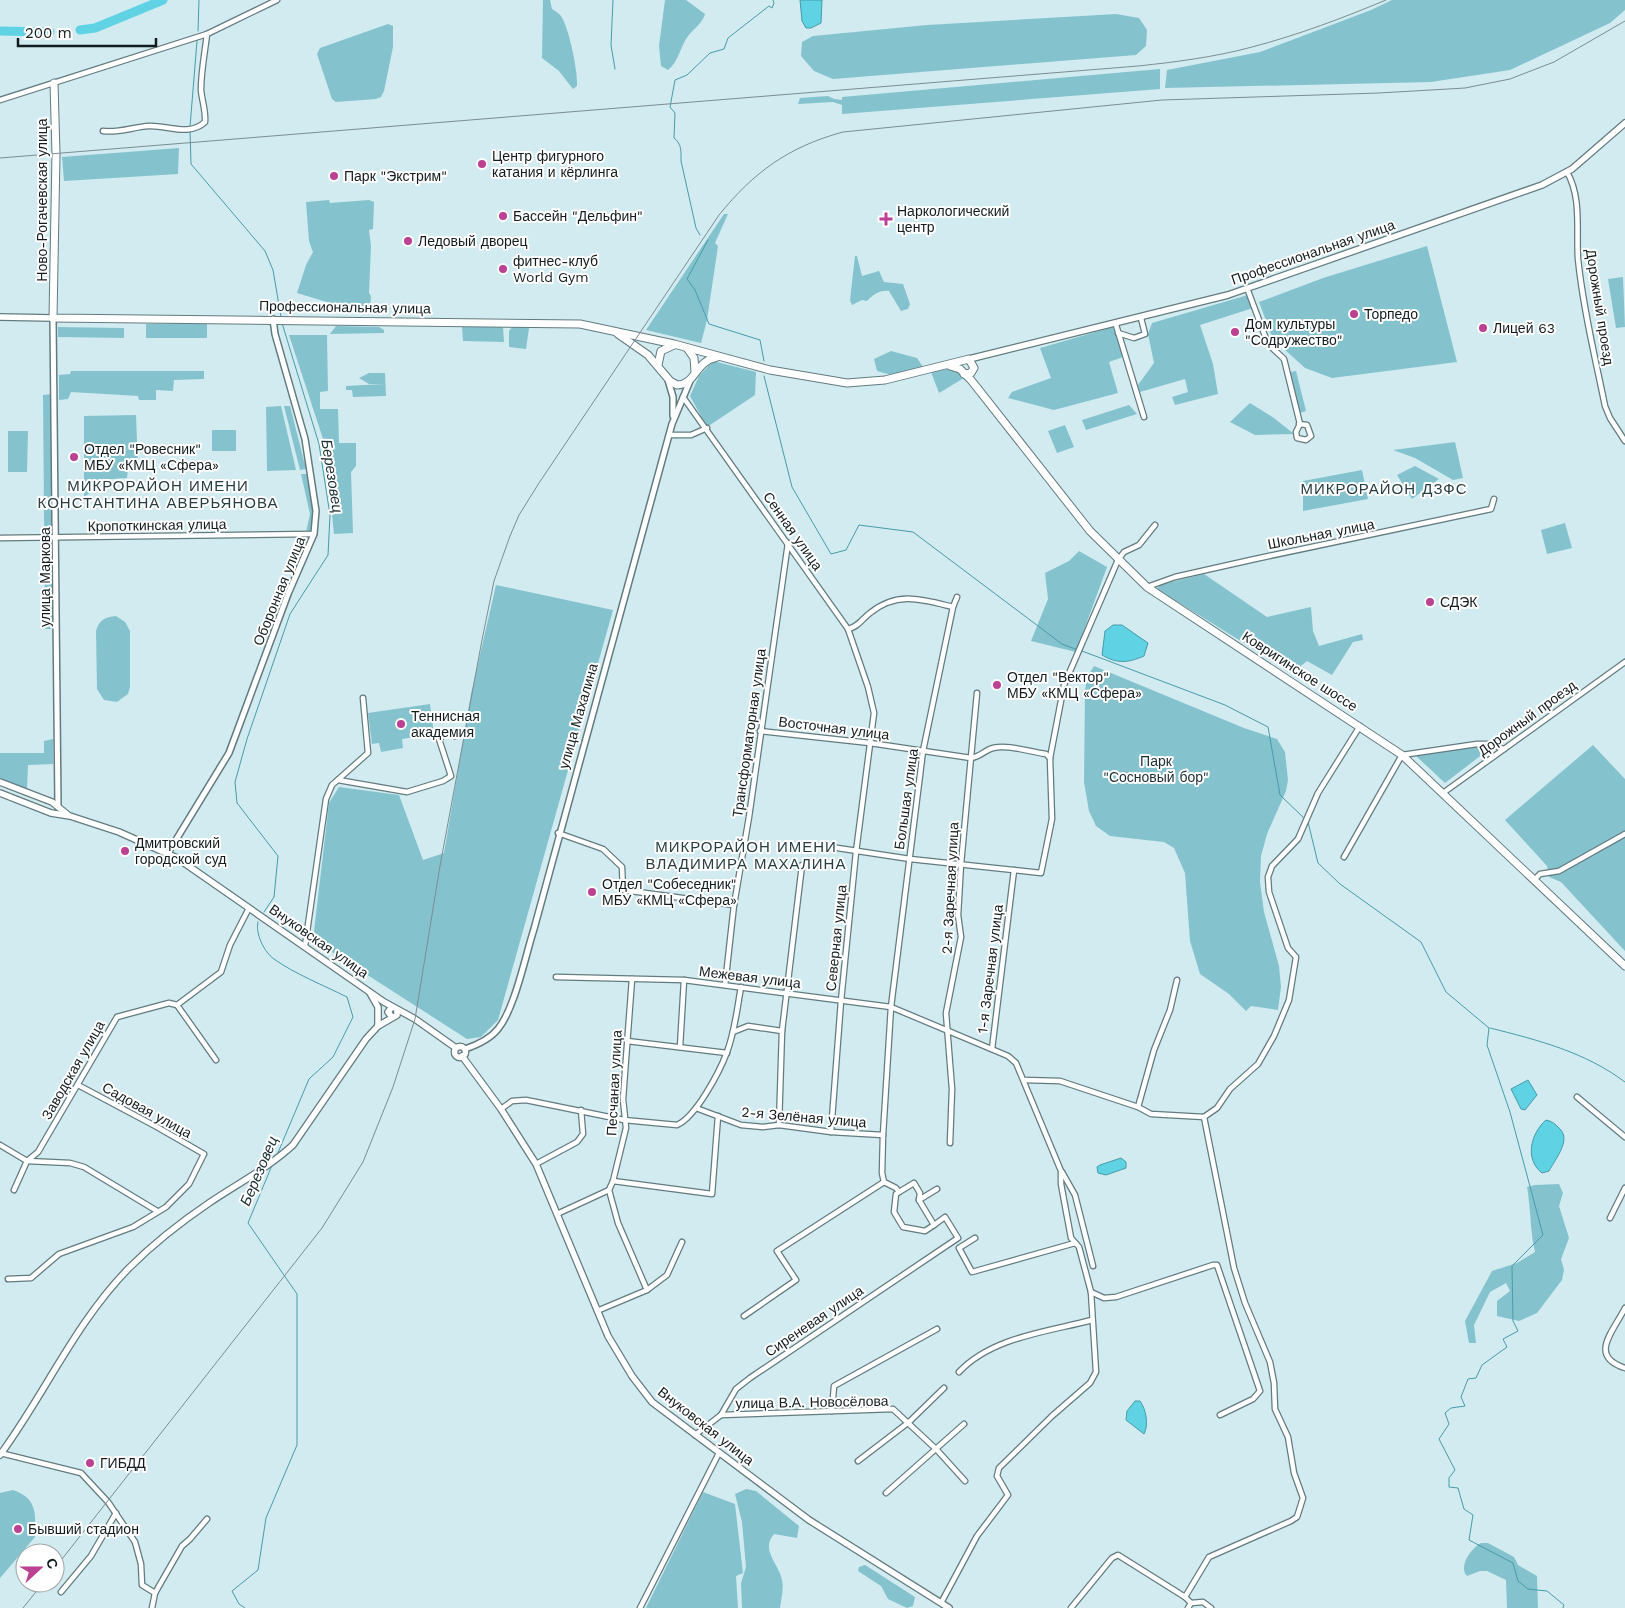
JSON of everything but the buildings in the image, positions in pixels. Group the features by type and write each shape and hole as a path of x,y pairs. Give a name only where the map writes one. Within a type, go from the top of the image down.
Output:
{"main road":[{"name":"Ново-Рогачевская улица","path":"53,318 56,154 54,83"},
{"name":"Профессиональная улица","path":"0,317 580,324 674,344 785,374 847,383 885,380 1116,325 1247,288 1542,185 1568,172 1625,123"},
{"path":"611,330 633,343 658,365 667,378 676,385 690,381"},
{"path":"658,365 661,351 674,344"},
{"path":"686,348 694,358 694,373"},
{"name":"Профессиональная улица","path":"947,366 962,372 973,370 988,356"},
{"path":"694,373 702,363 719,357"},
{"path":"969,360 973,370"},
{"path":"962,361 962,372"},
{"name":"Ковригинское шоссе","path":"973,370 975,386"},
{"name":"Ковригинское шоссе","path":"962,372 1090,532 1147,587 1402,755 1625,966"},
{"name":"улица Махалина","path":"690,381 694,373"},
{"path":"0,782 58,806 70,816"},
{"path":"0,793 55,814 70,816"},
{"path":"55,814 58,806"},
{"name":"Внуковская улица","path":"70,816 119,832 168,853 188,864 384,1002 393,1012"},
{"path":"367,990 378,1007 378,1026"},
{"path":"1,1454 66,1348 104,1295 130,1268 172,1230 278,1158 293,1145 366,1039 393,1012 404,1014 436,1033 456,1048 460,1046 465,1049 462,1056"},
{"name":"Внуковская улица","path":"456,1048 456,1055 462,1056 501,1109 536,1164 597,1311 619,1355 643,1392 660,1409 809,1520 948,1608"}],"street":[{"path":"0,100 207,34 277,0"},
{"path":"103,131 130,130 147,126 170,130 190,129 205,122 202,79 207,34"},
{"name":"Дорожный проезд","path":"1568,172 1573,182 1579,230 1578,258 1605,406 1610,418 1625,441"},
{"path":"1247,288 1268,344 1284,359 1299,424"},
{"name":"улица Маркова","path":"53,318 57,503 55,537 58,806"},
{"path":"1118,333 1134,338 1145,334 1141,318"},
{"name":"Оборонная улица","path":"168,853 229,753 288,594 314,534 316,511 305,438 275,334 279,320"},
{"path":"1116,325 1144,417"},
{"path":"667,378 673,397 672,424"},
{"name":"улица Махалина","path":"465,1049 491,1036 499,1028 506,1015 534,930 558,833 672,424 690,381"},
{"name":"Сенная улица","path":"683,397 707,428 848,629 868,688"},
{"path":"670,435 691,435 707,428"},
{"name":"Школьная улица","path":"1147,587 1175,577 1491,509 1494,499"},
{"path":"831,847 910,859 1041,872 1044,865 1052,819 1050,758 1064,685 1118,560 1124,552 1140,545 1155,525"},
{"name":"Кропоткинская улица","path":"0,538 314,534"},
{"name":"Трансформаторная улица","path":"725,985 734,905 749,818 788,543"},
{"name":"Большая улица","path":"891,1007 923,751 953,607 957,597"},
{"path":"848,629 855,628 884,603 896,600 907,598 953,607"},
{"name":"Дорожный проезд","path":"1443,793 1625,662"},
{"name":"Северная улица","path":"831,1132 841,1001 856,852 874,713 868,688"},
{"name":"2-я Заречная улица","path":"950,1143 952,1089 946,1030 949,994 961,937 958,915 961,864 977,693"},
{"path":"305,946 326,799 332,785 368,753 363,698"},
{"path":"1024,1080 1060,1082 1138,1107 1151,1114 1204,1117 1217,1108 1230,1088 1258,1064 1282,1020 1293,982 1296,957 1288,948 1269,892 1268,877 1272,866 1298,839 1318,793 1360,726"},
{"name":"Восточная улица","path":"760,731 870,743 971,758"},
{"path":"338,780 407,792 443,781 451,776 439,739 447,732 455,736"},
{"path":"1344,857 1402,755 1477,744 1490,744 1504,749"},
{"path":"971,758 978,757 993,748 1046,754 1050,758"},
{"path":"558,833 603,849 622,867 623,890 734,905"},
{"path":"1534,880 1540,874 1559,871 1589,853 1603,849 1625,834"},
{"path":"780,1126 782,1031 785,992 791,967 802,865"},
{"name":"1-я Заречная улица","path":"1014,870 992,1049 1011,1058 1024,1080 1061,1171"},
{"path":"216,1060 177,1005 221,972 230,945 249,908"},
{"name":"Межевая улица","path":"556,977 684,980 891,1007 992,1049"},
{"name":"Песчаная улица","path":"608,1190 613,1181 624,1137 627,1041 632,979"},
{"path":"680,1047 684,980"},
{"path":"1138,1107 1154,1050 1170,1010 1177,980"},
{"path":"501,1109 512,1102 526,1100 624,1120 677,1125 688,1118 696,1108 727,1053 733,1032 741,987"},
{"name":"Заводская улица","path":"14,1190 27,1161 38,1152 117,1016 169,1003 177,1005"},
{"name":"2-я Зелёная улица","path":"884,1182 882,1173 883,1135 891,1007"},
{"path":"733,1032 748,1026 782,1031"},
{"path":"627,1041 727,1053"},
{"name":"Садовая улица","path":"78,1085 158,1126 204,1154 189,1184 166,1208 157,1211"},
{"path":"1577,1097 1625,1137"},
{"name":"2-я Зелёная улица","path":"696,1108 741,1125 780,1126 831,1132 883,1135"},
{"path":"536,1164 577,1142 583,1134 581,1110"},
{"path":"613,1181 712,1194 718,1116"},
{"path":"1185,1597 1208,1558 1291,1521 1297,1517 1301,1510 1303,1498 1294,1473 1288,1437 1277,1416 1273,1403 1274,1383 1270,1362 1234,1268 1204,1117"},
{"path":"0,1145 27,1161 70,1164 84,1167 157,1211 133,1227 59,1254 31,1278 8,1279"},
{"path":"941,1603 977,1536 1008,1495 997,1476 999,1468 1095,1377 1091,1292 1080,1247 1071,1238 1061,1184 1061,1171"},
{"path":"1061,1171 1075,1195 1093,1266"},
{"path":"744,1316 796,1280 778,1250 884,1182 896,1188 899,1192"},
{"path":"914,1183 920,1193 919,1200 934,1225 925,1231 904,1227 894,1212 896,1194 899,1192 914,1183"},
{"path":"1610,1218 1625,1188"},
{"path":"919,1200 937,1189"},
{"path":"558,1214 608,1190 618,1223 647,1290"},
{"name":"Сиреневая улица","path":"695,1435 721,1415 736,1389 750,1378 958,1238 945,1217 934,1225"},
{"path":"975,1238 959,1248 972,1272 1075,1243"},
{"path":"597,1311 647,1290 667,1275 682,1242"},
{"path":"1091,1292 1104,1298 1116,1297 1217,1265 1260,1391 1253,1399 1220,1415"},
{"path":"1625,1308 1606,1343 1605,1354 1609,1362 1625,1368"},
{"path":"958,1372 991,1347 1092,1320"},
{"path":"832,1411 834,1386 937,1329"},
{"path":"858,1461 908,1422 944,1388"},
{"name":"улица В.А. Новосёлова","path":"721,1415 893,1409 937,1450 965,1481"},
{"path":"886,1493 937,1450 964,1424"},
{"path":"640,1608 718,1453"},
{"path":"1,1454 80,1473 116,1513 135,1542 141,1564 142,1585 154,1593"},
{"path":"65,1587 91,1556 116,1513"},
{"path":"152,1608 154,1593 182,1546 207,1519"},
{"path":"1071,1608 1112,1558 1118,1555 1191,1602 1203,1602 1211,1608"},
{"path":"1188,1608 1191,1602"}],"green space":[{"path":"543,0 550,0 552,9 561,16 567,30 576,70 577,86 573,89 559,71 542,58"},
{"path":"665,0 686,0 705,14 700,23 688,36 675,62 668,70 661,66 659,46"},
{"path":"1392,0 1625,0 1625,10 1610,23 1510,70 1431,82 1165,88 1167,70 1260,52 1371,10"},
{"path":"1116,14 1139,18 1147,30 1146,46 1136,55 833,79 814,71 801,56 802,42 813,36 927,25"},
{"path":"388,24 393,26 393,47 384,91 381,97 336,102 332,99 317,54 320,48"},
{"path":"1160,69 1160,89 842,114 842,105 833,102 798,104 800,98 828,96 842,100 842,97"},
{"path":"179,148 178,174 64,181 62,157"},
{"path":"329,200 330,203 369,200 374,202 373,229 369,230 371,246 370,310 328,309 330,303 297,293 306,265 313,252 309,241 306,202"},
{"path":"724,214 728,214 715,243 718,246 707,320 701,343 646,330"},
{"name":"Торпедо","path":"1427,246 1457,362 1332,378 1305,368 1271,334 1259,302 1323,278"},
{"path":"855,256 857,256 862,276 879,271 884,282 903,284 910,304 908,309 901,311 889,291 879,292 867,301 862,300 852,305 850,300"},
{"path":"1623,277 1625,327 1616,328 1608,279"},
{"path":"1248,295 1253,308 1200,325 1213,364 1218,394 1175,405 1172,397 1188,392 1185,379 1140,392 1138,385 1154,363 1148,334 1152,323"},
{"path":"207,323 207,338 146,338 146,324"},
{"path":"336,326 379,327 384,330 384,333 330,334"},
{"path":"513,326 529,328 526,349 509,347 509,331"},
{"path":"58,327 124,328 124,338 58,337"},
{"path":"462,327 503,327 504,342 463,341"},
{"path":"1113,327 1123,357 1109,362 1118,393 1054,410 1008,398 1012,392 1051,378 1040,348"},
{"path":"289,335 327,335 328,391 320,392 320,409 338,409 339,443 356,443 356,466 351,472 353,533 334,534 325,445"},
{"path":"891,351 917,358 923,367 891,375 877,371 874,359"},
{"path":"713,361 756,372 755,395 707,427 690,396 699,376"},
{"path":"953,368 964,378 939,393 931,372"},
{"path":"71,371 204,371 204,379 174,380 173,391 156,390 156,400 139,400 138,396 71,392 68,399 59,400 59,375 70,374"},
{"path":"1296,371 1306,411 1300,413 1290,372"},
{"path":"369,373 385,373 386,396 353,397 352,390 346,390 346,386 383,384 369,384 359,378"},
{"path":"53,394 54,629 45,629 43,395"},
{"path":"1250,403 1274,418 1294,434 1255,435 1230,422"},
{"path":"1129,405 1137,414 1086,430 1082,420"},
{"path":"281,406 296,470 267,471 266,407"},
{"path":"284,406 290,406 306,469 300,470"},
{"path":"136,415 138,468 128,469 127,478 111,479 84,497 84,416"},
{"path":"1065,425 1074,447 1057,453 1048,431"},
{"path":"212,430 236,430 236,451 212,451"},
{"path":"8,431 28,431 27,472 8,472"},
{"path":"1455,442 1463,478 1453,480 1415,458 1393,450"},
{"path":"1415,466 1439,479 1412,499 1397,475"},
{"path":"1362,470 1368,499 1303,511 1303,481"},
{"path":"301,474 307,474 314,513 310,533 306,532 310,514"},
{"path":"1565,523 1572,548 1547,554 1541,530"},
{"path":"1079,551 1107,567 1076,652 1031,641 1048,599 1045,573 1069,561"},
{"path":"1204,574 1267,617 1311,607 1313,631 1319,646 1362,634 1363,640 1353,642 1332,675 1307,661 1292,673 1157,589 1159,585"},
{"path":"496,585 613,610 498,1020 481,1037 467,1039 313,940 329,803 339,787 399,795 423,860 444,853 471,694"},
{"path":"116,616 125,622 130,631 130,687 128,694 117,702 104,700 97,689 96,631 103,620"},
{"name":"Парк \"Сосновый бор\"","path":"1094,666 1244,728 1277,739 1285,752 1288,780 1286,791 1267,834 1261,856 1260,882 1264,912 1279,966 1281,987 1278,1010 1251,1006 1246,1011 1229,994 1200,974 1190,941 1185,873 1174,848 1164,842 1110,836 1096,826 1089,811 1084,782 1085,691 1087,677"},
{"name":"Теннисная академия","path":"430,704 434,734 402,739 403,748 381,752 379,743 372,744 368,713"},
{"path":"53,739 53,764 28,765 27,789 0,778 0,753 44,753 44,741"},
{"path":"1593,745 1625,779 1625,951 1561,882 1549,877 1547,866 1505,820"},
{"path":"1483,746 1488,750 1445,783 1415,755"},
{"path":"1559,1184 1563,1193 1559,1206 1569,1238 1561,1259 1564,1270 1562,1280 1537,1313 1519,1321 1497,1316 1497,1301 1510,1291 1506,1283 1490,1292 1474,1325 1476,1343 1469,1343 1465,1321 1492,1271 1517,1263 1535,1252 1527,1187"},
{"path":"746,1489 756,1491 799,1526 797,1538 774,1534 770,1540 770,1551 783,1583 780,1608 742,1608 741,1583 746,1567 742,1522 735,1494"},
{"name":"Бывший стадион","path":"13,1490 27,1497 31,1502 35,1514 35,1537 30,1543 15,1543 15,1560 0,1578 0,1493"},
{"path":"703,1492 735,1504 743,1573 736,1576 738,1608 646,1608"},
{"path":"1481,1543 1488,1543 1514,1557 1518,1565 1537,1576 1538,1608 1507,1608 1506,1580 1487,1571 1480,1571 1467,1576 1464,1568 1467,1558 1473,1549"},
{"path":"865,1565 915,1597 913,1606 907,1608 888,1599 881,1586 858,1571 859,1567"}],"shaded area":[{"path":"800,0 822,0 821,23 811,28 806,28 802,21"},
{"path":"1113,625 1122,625 1148,643 1144,656 1123,662 1102,655 1105,631"},
{"path":"1528,1080 1537,1095 1525,1110 1521,1109 1511,1089"},
{"path":"1546,1120 1552,1122 1563,1132 1564,1138 1562,1149 1549,1171 1542,1173 1536,1167 1531,1154 1533,1139"},
{"path":"1121,1158 1126,1162 1126,1168 1106,1175 1098,1173 1097,1167 1100,1165"},
{"path":"1135,1401 1140,1401 1145,1413 1147,1422 1144,1434 1126,1420 1127,1411"}],"waterway":[{"path":"80,30 95,28 163,0"},
{"name":"Березовец","path":"198,31 199,0"},
{"path":"613,0 611,45 615,69"},
{"path":"700,235 696,228 681,161 680,148 674,138 675,113 670,107 675,80 687,75 710,53 724,49 728,38 769,6 772,8 773,0"},
{"path":"0,31 50,32"},
{"name":"Березовец","path":"190,127 197,41"},
{"name":"Березовец","path":"190,131 191,164 265,251 273,270 281,317"},
{"path":"708,240 687,279 695,290 709,324 760,340 764,361"},
{"name":"Березовец","path":"264,912 274,897 278,856 237,803 235,782 247,739 290,614 328,555 330,515 319,444 282,323"},
{"path":"764,376 792,487 831,554 846,550 859,525 913,532 1062,644 1078,650"},
{"path":"1082,651 1225,705 1268,727 1280,795 1305,819"},
{"path":"1308,822 1318,863 1340,884 1421,942 1446,992 1489,1028 1487,1045 1510,1112 1543,1235 1512,1266 1513,1321 1518,1331 1503,1339 1507,1347 1482,1365 1476,1378 1468,1379 1461,1397 1465,1406 1451,1408 1445,1413 1449,1424 1439,1439 1455,1470 1449,1478 1449,1487 1458,1488 1464,1509 1473,1515 1469,1540 1513,1563 1518,1581 1528,1589 1547,1591 1564,1605 1563,1608"},
{"name":"Березовец","path":"258,922 259,937 270,956 290,969 347,997 353,1017 333,1057 309,1079 277,1155"},
{"path":"1490,1028 1560,1048 1594,1063 1625,1082"},
{"name":"Березовец","path":"245,1608 239,1604 232,1591 258,1570 266,1518 297,1445 297,1294 248,1223 273,1163"}],"railway":[{"path":"0,158 1138,66 1238,51 1320,26 1386,0"},
{"path":"65,1555 322,1228 363,1162 393,1087 415,1019 440,866 482,640 494,581 510,536 519,515 539,483 719,215 745,186 774,163 805,145 843,132 1162,100 1379,93 1465,88 1510,79 1554,62 1625,21"},
{"path":"23,1608 35,1593"}],"place":[{"name":"Центр фигурного катания и кёрлинга","path":"482,164"},
{"name":"Парк \"Экстрим\"","path":"334,176"},
{"name":"Бассейн \"Дельфин\"","path":"503,216"},
{"name":"Наркологический центр","path":"886,219"},
{"name":"Ледовый дворец","path":"408,241"},
{"name":"фитнес-клуб World Gym","path":"503,269"},
{"name":"Торпедо","path":"1354,314"},
{"name":"Лицей 63","path":"1483,328"},
{"name":"Дом культуры \"Содружество\"","path":"1235,332"},
{"name":"Отдел \"Ровесник\" МБУ «КМЦ «Сфера»","path":"74,457"},
{"name":"СДЭК","path":"1430,602"},
{"name":"Отдел \"Вектор\" МБУ «КМЦ «Сфера»","path":"997,685"},
{"name":"Теннисная академия","path":"401,724"},
{"name":"Дмитровский городской суд","path":"125,851"},
{"name":"Отдел \"Собеседник\" МБУ «КМЦ «Сфера»","path":"592,892"},
{"name":"ГИБДД","path":"90,1463"},
{"name":"Бывший стадион","path":"18,1529"}],"district":[{"name":"МИКРОРАЙОН ДЗФС","path":"1384,489"},
{"name":"МИКРОРАЙОН ИМЕНИ КОНСТАНТИНА АВЕРЬЯНОВА","path":"158,494"},
{"name":"МИКРОРАЙОН ИМЕНИ ВЛАДИМИРА МАХАЛИНА","path":"746,856"}]}
